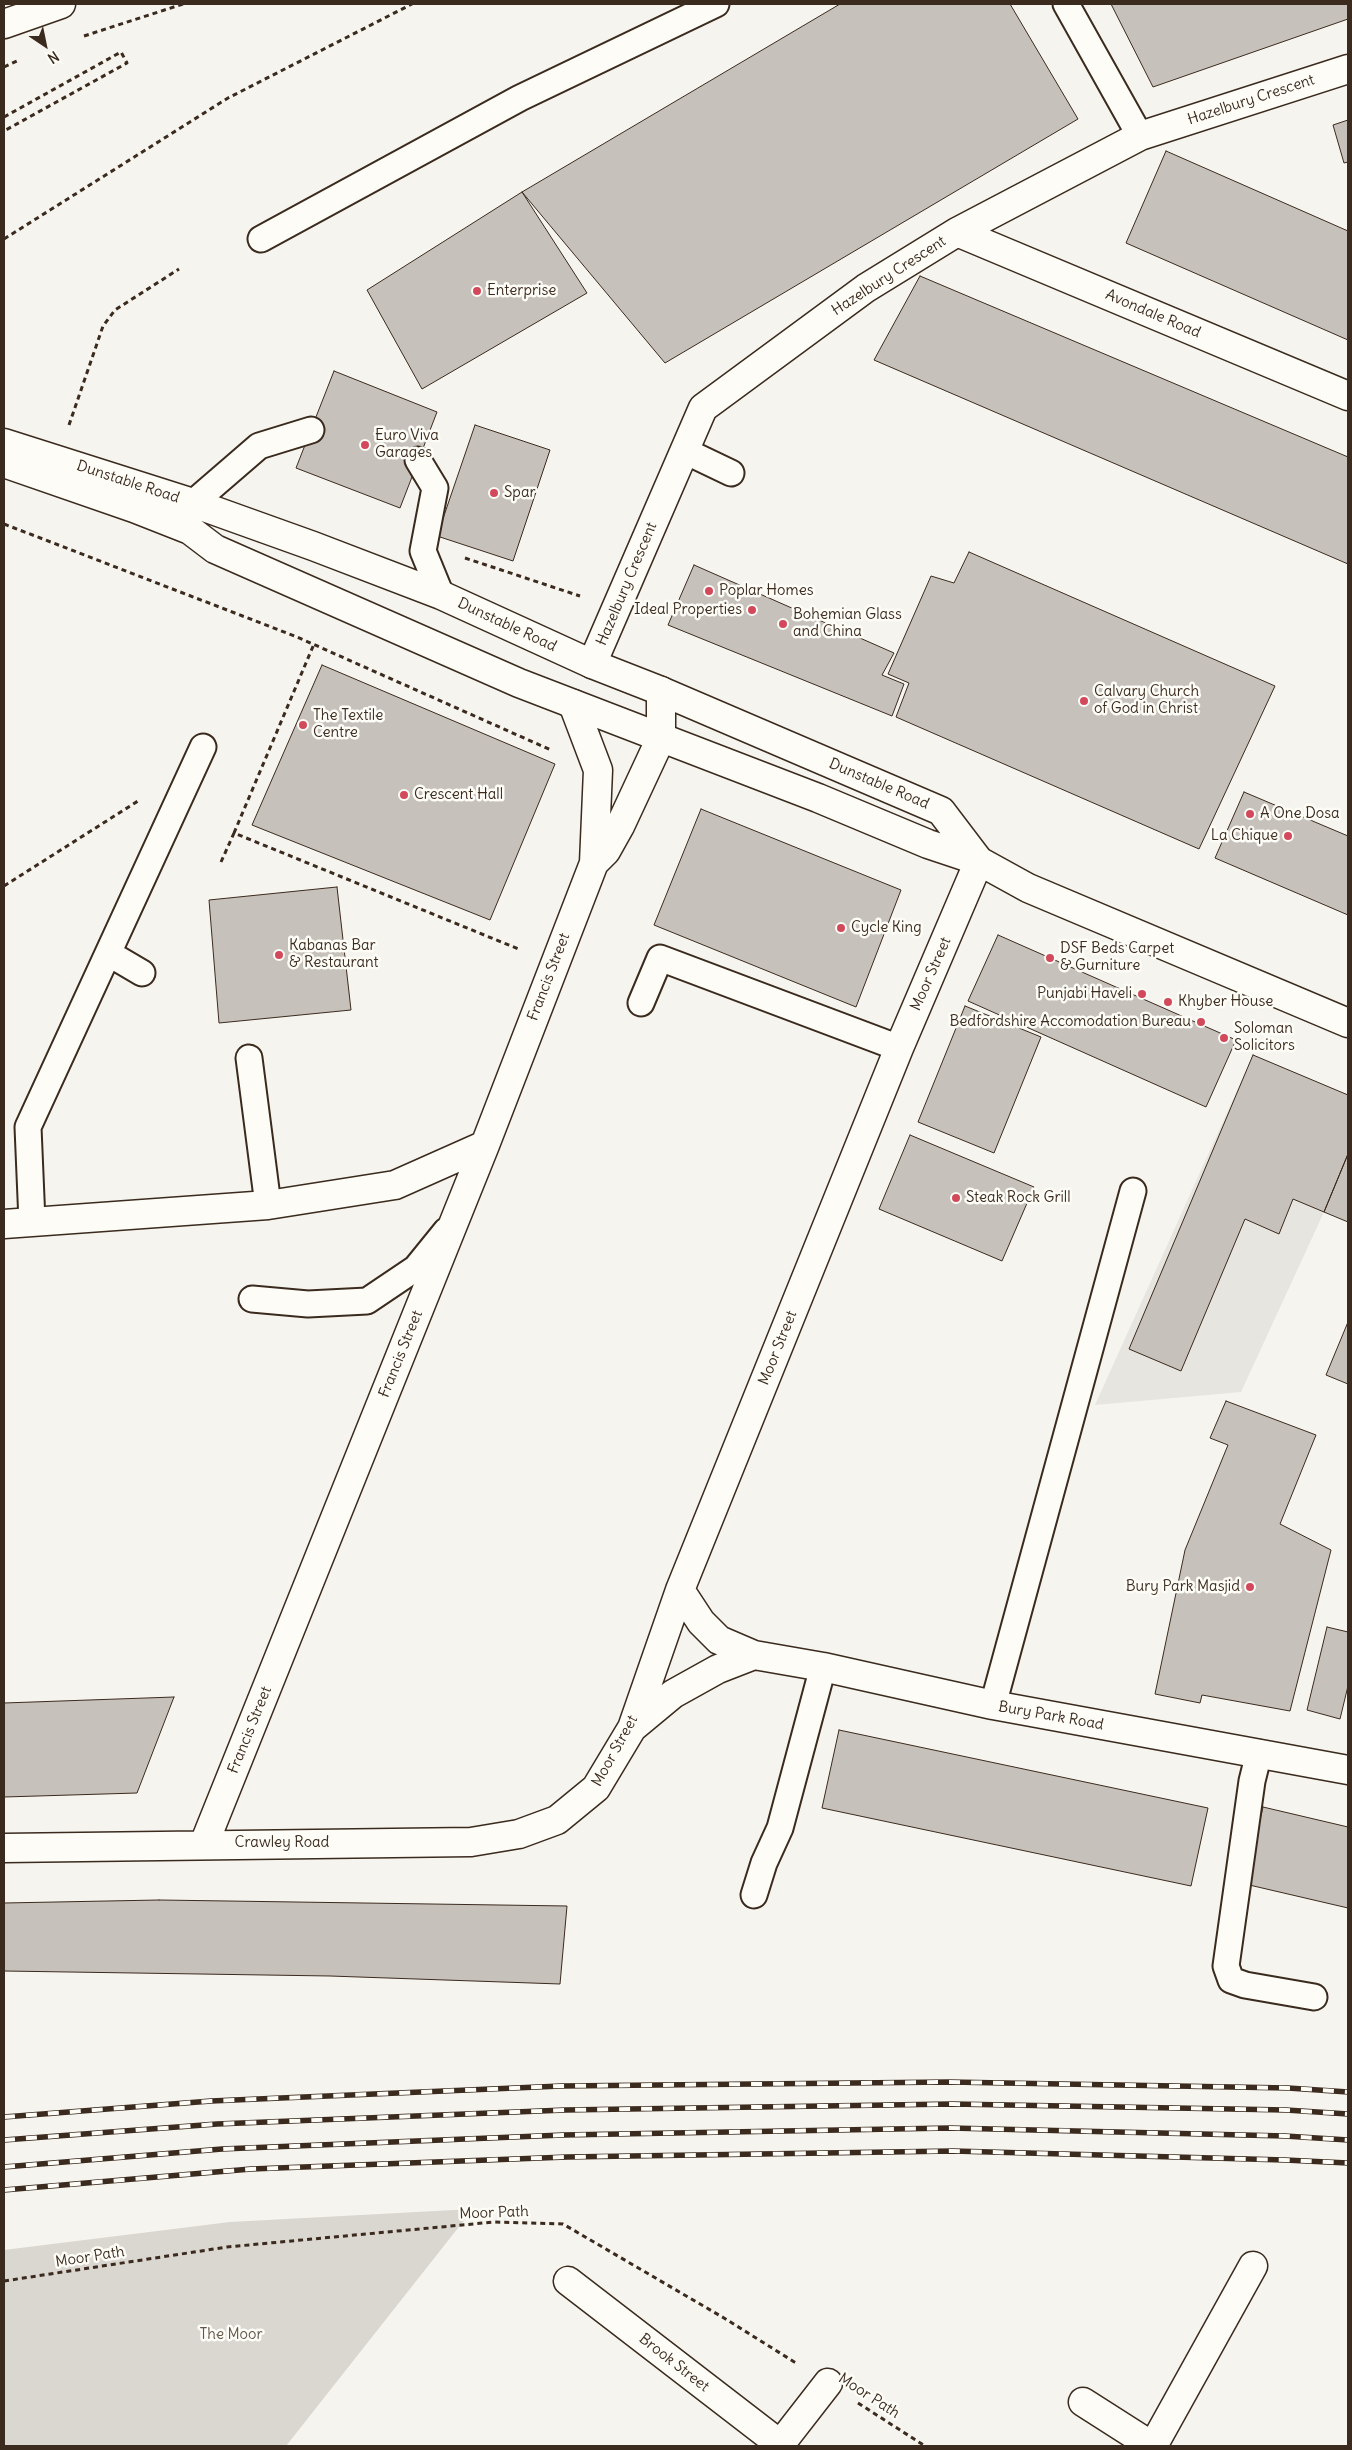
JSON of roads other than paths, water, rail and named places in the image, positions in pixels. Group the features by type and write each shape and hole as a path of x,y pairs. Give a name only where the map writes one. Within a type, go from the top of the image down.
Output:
{"street":[{"path":"4,24 61,4"},
{"name":"Hazelbury Crescent","path":"592,664 703,408 866,288 957,232 1140,136 1348,69"},
{"name":"Avondale Road","path":"957,232 1348,396"},
{"name":"Dunstable Road","path":"4,443 193,503 314,546 441,595 592,664 661,691 940,810 979,861"},
{"name":"Dunstable Road","path":"4,464 134,508 190,530 216,549 317,595 572,704 818,798 928,844 979,861 1028,888 1348,1023"},
{"name":"Francis Street","path":"594,863 606,851 620,826 661,738 661,691"},
{"name":"Francis Street","path":"204,1844 456,1219 594,863 598,770 572,704"},
{"name":"Moor Street","path":"557,1820 596,1788 632,1728 680,1590 899,1048 979,861"},
{"path":"4,1224 268,1205 395,1185 485,1145"},
{"name":"Bury Park Road","path":"680,1590 700,1622 719,1640 754,1655 822,1667 993,1705 1348,1770"},
{"path":"632,1728 673,1694 718,1669 754,1655"},
{"name":"Crawley Road","path":"4,1848 471,1842 519,1834 557,1820"},
{"path":"1083,2402 1152,2446 1253,2266"},
{"name":"Brook Street","path":"568,2281 780,2445 828,2383"}],"lane":[{"path":"261,239 520,98 716,4"},
{"path":"1066,4 1140,136"},
{"path":"193,503 259,446 311,430"},
{"path":"685,451 731,473"},
{"path":"418,460 435,488 423,551 441,595"},
{"path":"32,1222 28,1127 203,747"},
{"path":"108,953 142,973"},
{"path":"641,1003 660,958 899,1048"},
{"path":"249,1058 268,1205"},
{"path":"993,1705 1134,1191"},
{"path":"252,1299 308,1304 367,1301 416,1268 456,1219"},
{"path":"754,1895 764,1863 780,1828 822,1667"},
{"path":"1259,1753 1252,1781 1226,1966 1231,1980 1244,1985 1314,1997"}],"railway":[{"path":"4,2117 211,2101 561,2086 949,2082 1288,2088 1348,2092"},
{"path":"4,2140 217,2124 565,2110 952,2104 1286,2110 1348,2114"},
{"path":"4,2167 222,2149 563,2135 950,2128 1285,2136 1348,2140"},
{"path":"4,2190 251,2169 567,2157 953,2151 1348,2163"}],"place":[{"name":"Enterprise","path":"477,291"},
{"name":"Euro Viva Garages","path":"365,445"},
{"name":"Spar","path":"494,493"},
{"name":"Poplar Homes","path":"709,591"},
{"name":"Ideal Properties","path":"752,610"},
{"name":"Bohemian Glass and China","path":"783,624"},
{"name":"Calvary Church of God in Christ","path":"1084,701"},
{"name":"The Textile Centre","path":"303,725"},
{"name":"Crescent Hall","path":"404,795"},
{"name":"A One Dosa","path":"1250,814"},
{"name":"La Chique","path":"1288,836"},
{"name":"Cycle King","path":"841,928"},
{"name":"Kabanas Bar & Restaurant","path":"279,955"},
{"name":"DSF Beds Carpet & Gurniture","path":"1050,958"},
{"name":"Punjabi Haveli","path":"1142,994"},
{"name":"Khyber House","path":"1168,1002"},
{"name":"Bedfordshire Accomodation Bureau","path":"1201,1022"},
{"name":"Soloman Solicitors","path":"1224,1038"},
{"name":"Steak Rock Grill","path":"956,1198"},
{"name":"Bury Park Masjid","path":"1250,1587"}],"park label":[{"name":"The Moor","path":"231,2335"}]}
